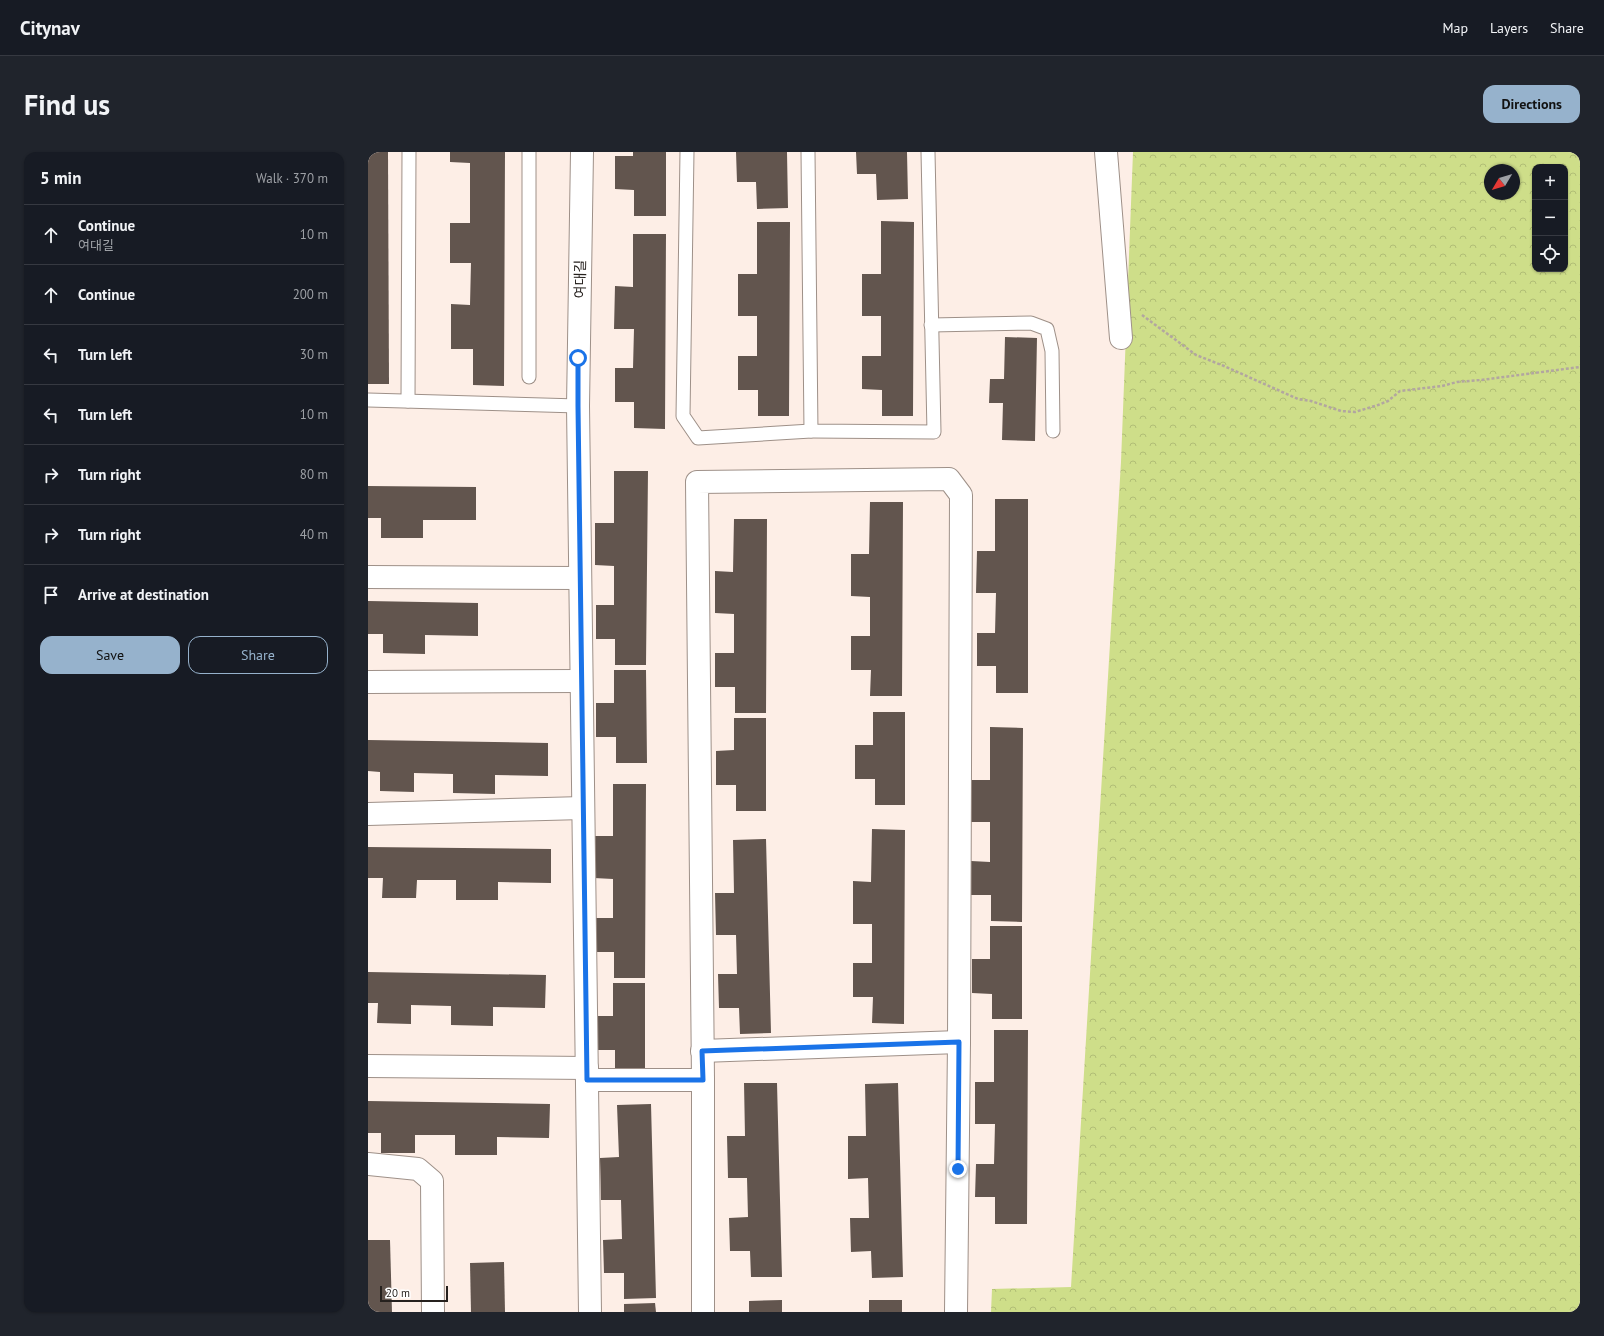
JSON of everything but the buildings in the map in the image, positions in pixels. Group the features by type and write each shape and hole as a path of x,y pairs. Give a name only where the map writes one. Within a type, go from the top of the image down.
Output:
{"street":[{"name":"여대길","path":"582,152 578,406 590,1312"},
{"path":"1106,152 1121,338"},
{"path":"703,1312 703,1080 697,482 949,479 961,495 959,1042 956,1312"},
{"path":"368,577 580,578"},
{"path":"368,682 581,681"},
{"path":"368,814 583,808"},
{"path":"702,1051 959,1042"},
{"path":"368,1066 703,1080"},
{"path":"368,1164 418,1169 432,1181 433,1312"}],"lane":[{"path":"408,401 409,152"},
{"path":"528,377 529,152"},
{"path":"687,152 683,416 698,438 812,431 934,432 928,152"},
{"path":"808,152 812,431"},
{"path":"931,325 1031,323 1047,329 1052,351 1052,431"},
{"path":"368,400 578,406"}],"path":[{"path":"1117,297 1196,355 1298,399 1311,401 1341,411 1355,412 1364,410 1388,401 1400,391 1442,386 1456,382 1580,367"}],"green space":[{"path":"1133,152 1580,152 1580,1312 991,1312 992,1289 1071,1287 1121,462"}],"route":[{"path":"578,358 587,1080 703,1080 702,1051 959,1042 958,1169"}]}
